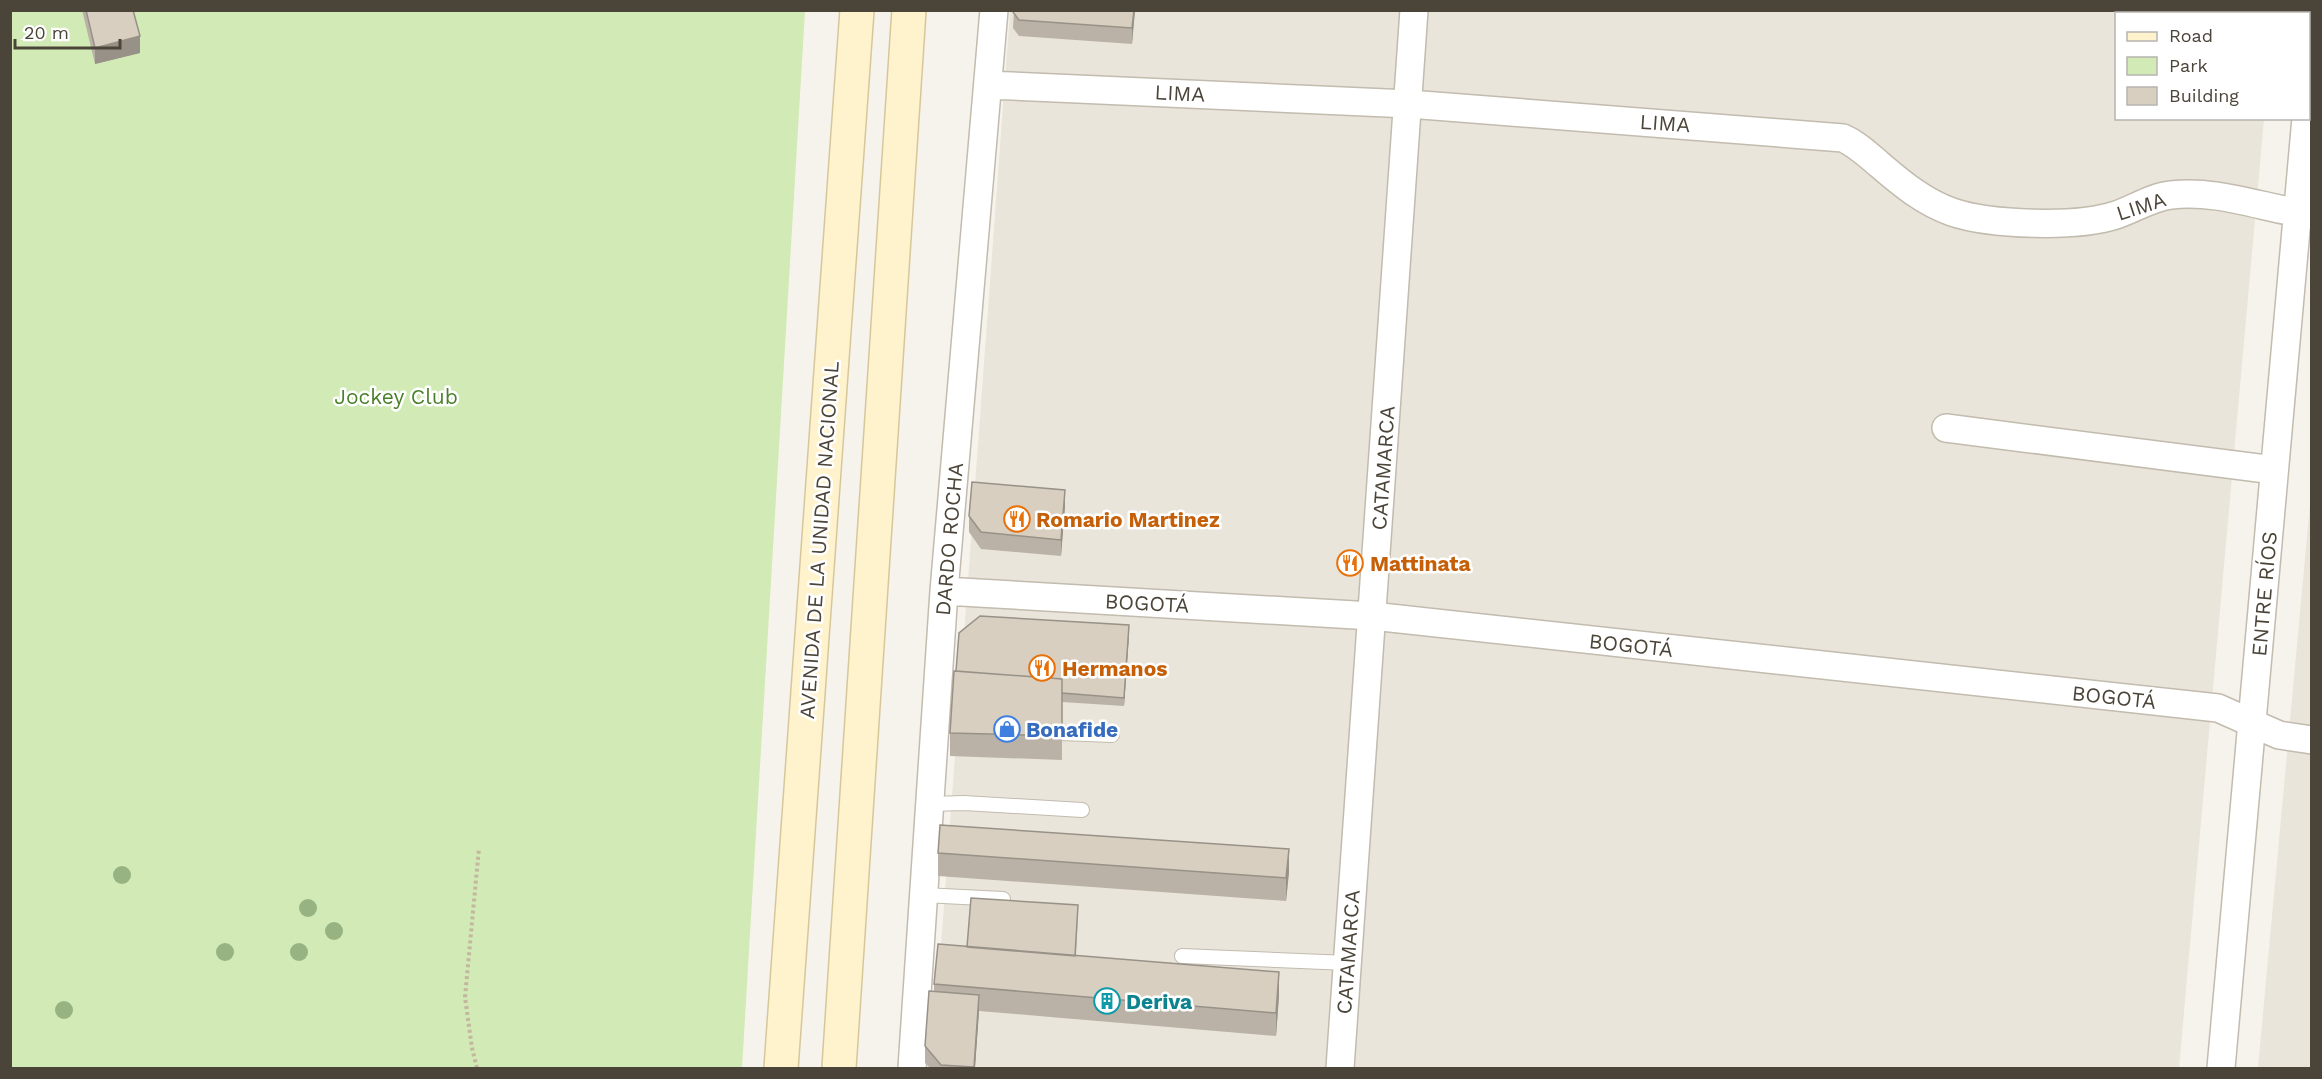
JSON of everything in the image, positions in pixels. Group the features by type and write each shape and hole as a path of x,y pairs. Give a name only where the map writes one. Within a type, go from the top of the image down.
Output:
{"main road":[{"name":"AVENIDA DE LA UNIDAD NACIONAL","path":"781,1068 857,10"},
{"path":"838,1068 909,10"}],"street":[{"name":"DARDO ROCHA","path":"912,1068 929,804 944,724 944,591 994,10"},
{"name":"CATAMARCA","path":"1340,1068 1414,10"},
{"path":"2310,74 2312,58"},
{"name":"LIMA","path":"988,85 1409,104 1843,138 1858,146 1919,196 1955,213 1976,217 2056,223 2095,220 2115,216 2157,198 2184,194 2219,197 2304,214"},
{"name":"ENTRE RÍOS","path":"2221,1068 2274,470 2304,214 2306,120"},
{"path":"1946,428 2274,470"},
{"name":"BOGOTÁ","path":"944,591 1372,616 2218,708 2279,735 2312,740"}],"lane":[{"path":"1061,733 1112,735"},
{"path":"929,804 964,803 1082,810"},
{"path":"923,895 1004,899"},
{"path":"1182,956 1348,963"}],"path":[{"path":"477,1068 465,997 479,848"}],"shaded area":[{"path":"1010,11 2273,11 2115,12 2115,120 2264,120 2179,1068 932,1068"},
{"path":"2311,493 2311,1068 2258,1068"}],"green space":[{"name":"Jockey Club","path":"10,11 805,11 742,1068 11,1068"}],"building":[{"path":"86,10 133,10 140,36 95,48"},
{"path":"1014,10 1134,10 1132,28 1019,20"},
{"name":"Romario Martinez","path":"972,482 1065,490 1061,540 981,532 969,516"},
{"name":"Hermanos","path":"980,616 1129,625 1124,698 1062,693 1062,679 956,671 959,633"},
{"name":"Bonafide","path":"954,671 1062,679 1062,736 950,733"},
{"path":"940,825 1289,849 1286,878 938,853"},
{"path":"971,898 1078,905 1075,956 967,947"},
{"path":"938,944 1279,972 1276,1013 934,984"},
{"path":"929,991 979,995 974,1067 941,1065 925,1046"}],"place":[{"name":"Romario Martinez","path":"1017,519"},
{"name":"Mattinata","path":"1350,563"},
{"name":"Hermanos","path":"1042,668"},
{"name":"Bonafide","path":"1007,729"},
{"name":"Deriva","path":"1107,1001"}]}
